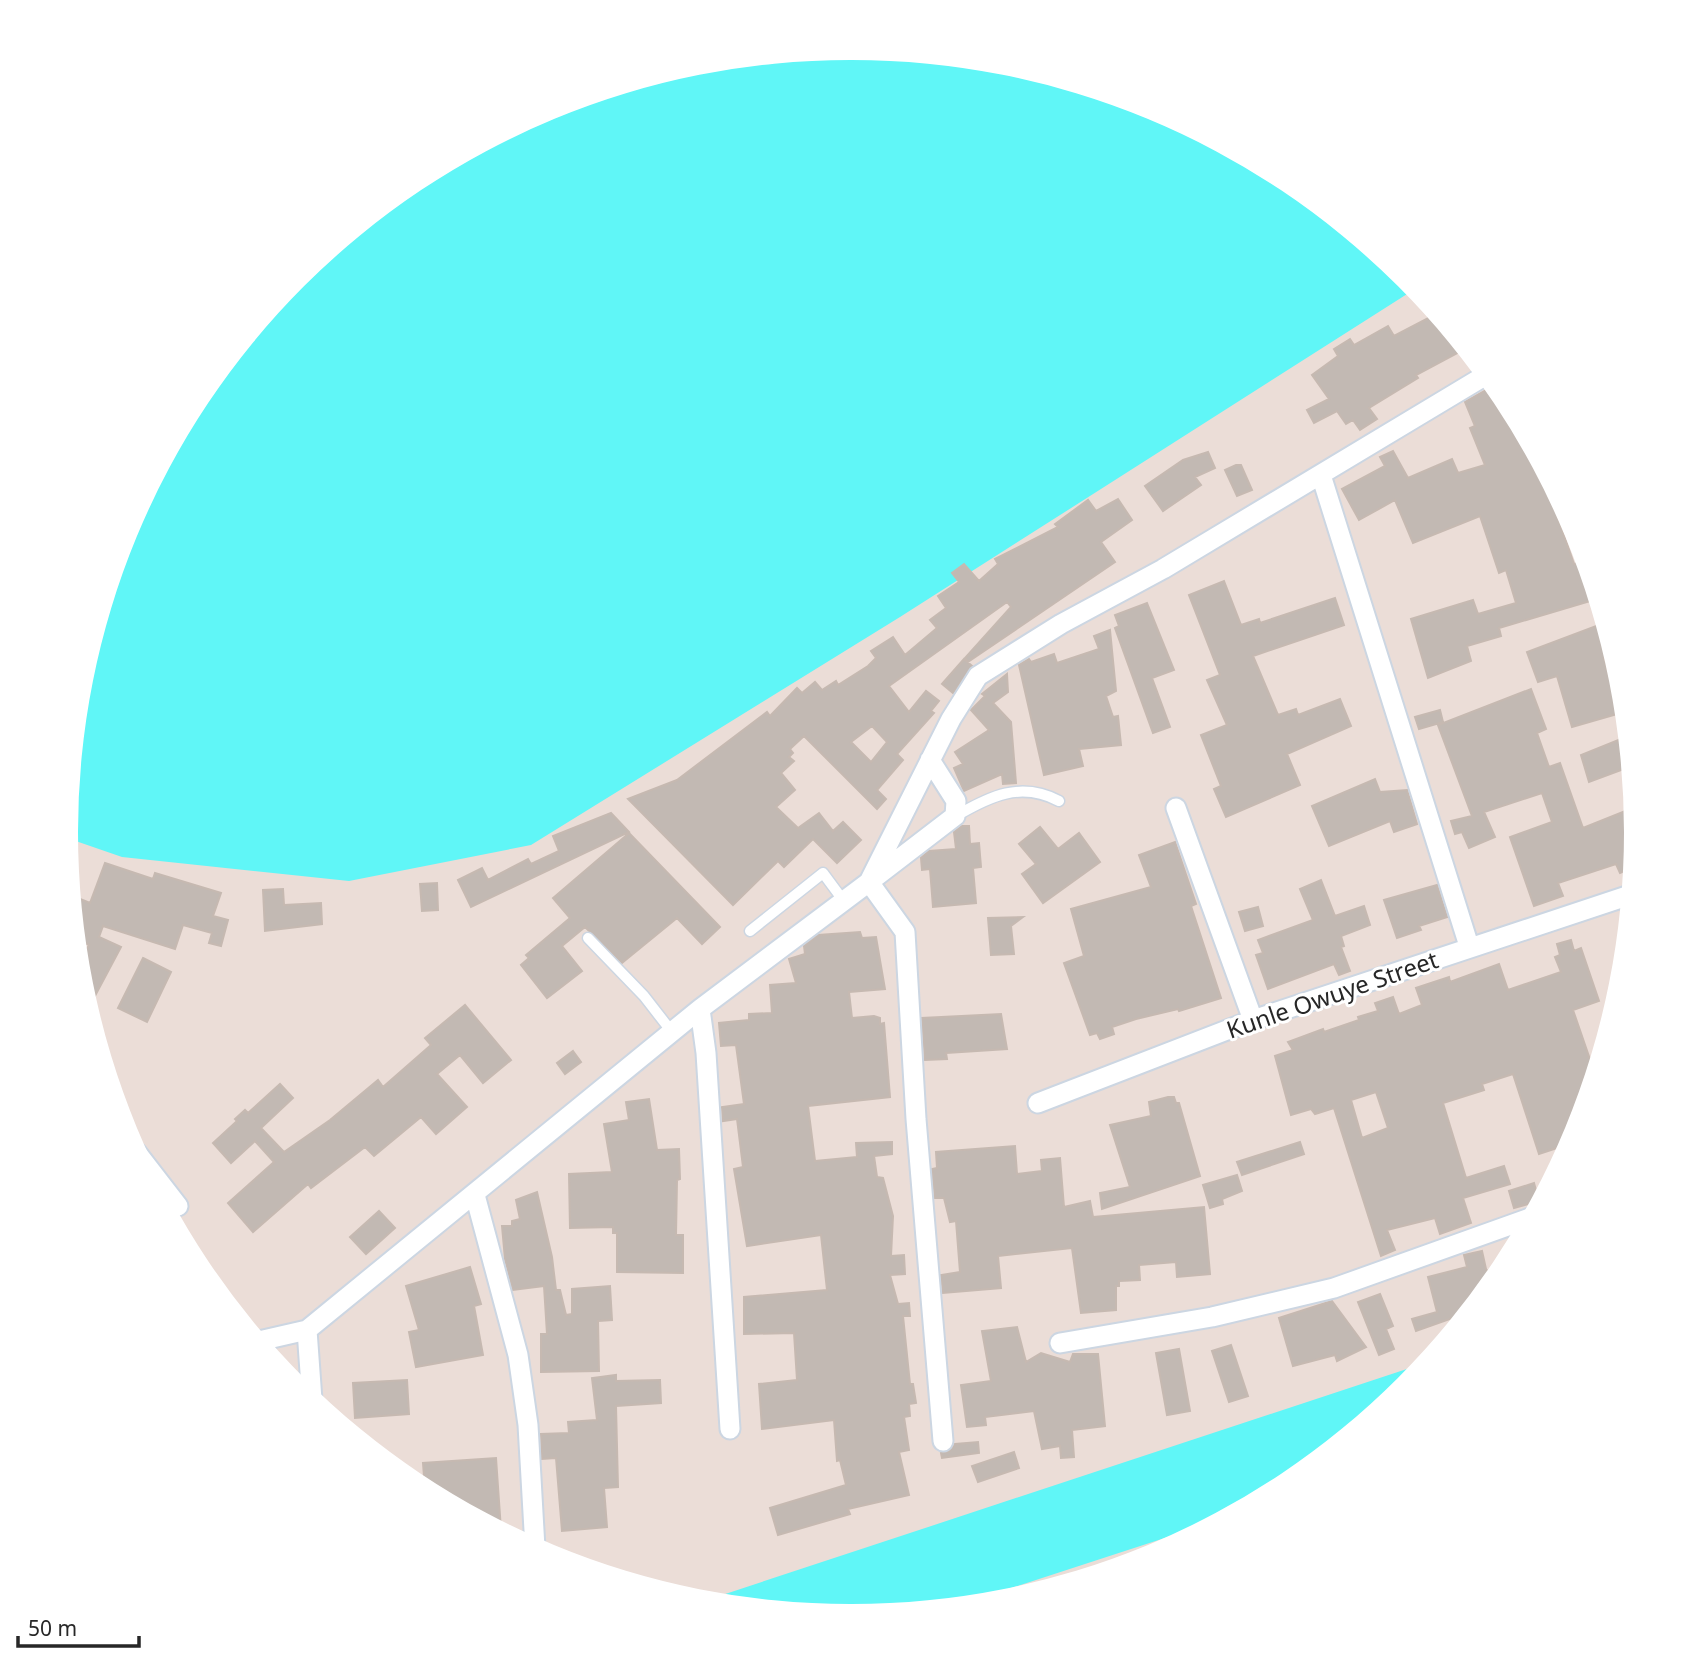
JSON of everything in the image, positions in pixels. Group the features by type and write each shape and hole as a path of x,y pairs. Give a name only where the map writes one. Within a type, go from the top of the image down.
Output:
{"street":[{"path":"869,882 930,760 978,676 1061,624 1163,569 1477,380"},
{"path":"1321,475 1469,946"},
{"path":"268,1339 307,1331 700,1009 955,816 956,801 930,760"},
{"path":"1176,808 1253,1020"},
{"path":"869,882 905,932 916,1118 943,1440"},
{"name":"Kunle Owuye Street","path":"1038,1103 1253,1020 1469,946 1620,898"},
{"path":"700,1009 706,1054 730,1429"},
{"path":"169,1195 178,1206"},
{"path":"475,1195 518,1355 528,1425 534,1537"},
{"path":"1060,1343 1212,1318 1334,1288 1517,1223"},
{"path":"307,1331 311,1383"}],"lane":[{"path":"955,816 992,794 1046,794 1059,801"},
{"path":"750,931 823,873 843,900"},
{"path":"588,938 644,996 672,1032"}],"water":[{"path":"800,61 902,61 1002,74 1099,100 1147,118 1237,163 1321,219 1360,251 1406,295 900,617 531,845 349,881 122,857 78,842 85,731 93,681 119,584 158,490 182,446 238,362 270,323 342,251 381,219 465,163 555,118 603,100 700,74"},
{"path":"1405,1370 1360,1413 1280,1474 1237,1501 1164,1538 1015,1587 952,1598 851,1604 800,1603 725,1594"}],"building":[{"path":"1428,318 1457,353 1416,375 1418,378 1369,408 1377,419 1360,430 1353,420 1346,424 1337,411 1314,423 1307,410 1329,399 1312,375 1338,356 1334,349 1350,339 1354,345 1388,326 1394,336"},
{"path":"1484,391 1520,446 1562,529 1588,602 1499,628 1501,636 1467,646 1471,661 1428,678 1411,619 1473,600 1478,614 1516,603 1506,570 1499,573 1480,516 1413,543 1395,500 1359,520 1342,489 1385,466 1380,457 1393,451 1408,478 1452,459 1458,473 1485,465 1470,428 1475,426 1465,402"},
{"path":"1208,452 1215,468 1195,477 1201,485 1163,511 1145,486 1183,460"},
{"path":"1241,465 1252,490 1237,496 1225,470"},
{"path":"1118,499 1132,520 1101,542 1115,562 968,662 965,658 1011,607 1007,602 889,686 909,712 926,691 939,701 931,711 934,713 897,754 903,760 877,790 886,799 877,809 804,736 790,749 793,753 789,757 794,761 781,773 795,790 776,807 798,828 819,813 833,831 843,822 861,840 837,863 813,839 784,867 778,861 733,905 628,799 677,780 767,712 770,716 797,688 802,693 815,682 822,690 836,681 838,685 868,666 876,658 871,651 893,637 905,655 937,628 930,620 946,608 938,596 959,582 952,573 964,564 979,581 998,564 995,559 1058,527 1055,524 1088,500 1096,511","holes":["872,726 887,742 871,762 851,742"]},
{"path":"1224,581 1241,625 1259,619 1260,623 1335,598 1344,625 1253,656 1278,715 1296,709 1298,715 1340,699 1351,726 1287,754 1300,785 1226,817 1214,789 1221,786 1201,735 1227,725 1207,680 1220,675 1189,595"},
{"path":"1147,603 1174,670 1152,678 1170,727 1153,733 1115,628 1119,626 1115,615"},
{"path":"1595,626 1614,715 1572,727 1557,676 1538,682 1527,652"},
{"path":"1110,630 1116,691 1106,696 1113,717 1118,716 1121,745 1079,749 1083,766 1044,775 1019,665 1029,659 1031,662 1054,654 1057,663 1099,649 1094,636"},
{"path":"964,659 972,666 953,693 942,684"},
{"path":"1007,674 1008,692 993,703 1011,722 1016,783 1003,784 1002,774 964,791 954,768 963,764 955,752 989,730 971,710 985,696 982,694"},
{"path":"1531,689 1546,729 1537,733 1549,767 1560,763 1583,828 1623,812 1622,872 1620,873 1616,864 1558,883 1563,896 1534,906 1510,837 1552,822 1542,793 1484,812 1495,837 1469,848 1462,832 1455,834 1451,821 1472,816 1438,725"},
{"path":"1440,710 1443,722 1419,729 1415,717"},
{"path":"1618,740 1621,770 1589,782 1581,755"},
{"path":"1375,779 1380,792 1407,790 1417,824 1394,832 1390,821 1329,846 1312,806"},
{"path":"611,813 629,832 471,907 458,880 482,868 488,880 528,859 531,864 559,851 553,836"},
{"path":"962,826 969,826 970,844 979,843 981,867 973,868 976,903 933,907 930,869 922,870 921,858 929,851 956,849 954,832"},
{"path":"1040,827 1058,849 1079,833 1100,862 1043,903 1022,874 1036,864 1019,844"},
{"path":"629,833 720,927 702,944 677,918 622,963 585,927 562,946 582,971 547,998 521,965 529,958 526,955 570,918 553,898"},
{"path":"1175,842 1196,904 1191,906 1221,998 1112,1027 1114,1034 1100,1039 1097,1033 1090,1035 1064,963 1084,956 1071,909 1151,887 1139,855"},
{"path":"105,863 153,879 155,873 221,893 213,916 228,920 221,946 209,943 212,933 183,925 175,949 103,926 99,937 121,947 96,994 82,900 90,903"},
{"path":"1321,880 1335,916 1364,906 1370,925 1341,936 1344,946 1341,947 1350,971 1339,975 1334,964 1268,989 1256,955 1263,953 1258,940 1313,920 1300,889"},
{"path":"437,883 438,910 422,911 420,884"},
{"path":"1437,885 1447,917 1419,926 1421,930 1397,938 1384,900"},
{"path":"283,889 284,905 321,903 322,924 265,931 263,890"},
{"path":"1258,907 1263,926 1245,931 1239,912"},
{"path":"1023,917 1011,926 1014,954 991,955 988,918"},
{"path":"860,932 862,938 876,937 885,989 849,992 852,1018 874,1016 880,1018 880,1024 884,1023 890,1097 808,1106 815,1161 857,1157 856,1143 892,1142 892,1154 874,1156 877,1177 883,1178 893,1216 891,1256 904,1255 905,1274 890,1275 898,1304 909,1303 910,1316 903,1316 910,1384 913,1384 916,1403 909,1404 910,1416 904,1417 909,1450 899,1452 909,1495 848,1509 850,1514 778,1535 770,1508 846,1485 840,1460 837,1461 834,1420 762,1429 759,1384 797,1380 794,1333 744,1334 744,1297 827,1290 821,1235 747,1246 734,1169 743,1167 737,1119 723,1121 722,1107 744,1104 736,1045 721,1046 719,1023 749,1020 749,1014 772,1013 770,985 796,983 789,959 805,954 804,946 818,935"},
{"path":"1571,940 1574,951 1581,948 1599,1001 1573,1010 1589,1058 1556,1148 1539,1154 1513,1074 1482,1084 1484,1090 1443,1103 1466,1178 1504,1166 1510,1184 1463,1198 1471,1223 1440,1234 1435,1218 1387,1230 1395,1250 1381,1256 1334,1108 1315,1114 1311,1109 1291,1115 1275,1056 1293,1050 1288,1042 1359,1020 1358,1017 1378,1011 1375,1003 1393,997 1399,1014 1422,1005 1416,988 1449,977 1450,982 1499,964 1508,990 1561,972 1555,957 1560,955 1557,944","holes":["1376,1092 1388,1128 1362,1138 1351,1100"]},
{"path":"143,958 171,972 147,1022 118,1008"},
{"path":"465,1005 511,1060 483,1083 460,1055 437,1074 467,1107 436,1134 421,1117 374,1156 365,1147 311,1188 308,1184 253,1232 228,1203 274,1162 255,1141 231,1163 213,1143 237,1121 235,1119 245,1110 248,1113 280,1084 293,1098 261,1128 284,1152 330,1120 378,1080 383,1087 431,1045 425,1038"},
{"path":"1001,1014 1007,1049 946,1053 947,1059 925,1060 922,1018"},
{"path":"573,1051 581,1062 565,1074 557,1063"},
{"path":"1174,1097 1176,1103 1179,1103 1200,1176 1102,1209 1100,1193 1130,1187 1110,1125 1151,1116 1149,1102"},
{"path":"649,1099 657,1150 679,1149 676,1235 683,1235 683,1273 617,1272 617,1233 613,1233 613,1227 570,1228 569,1174 612,1172 604,1124 629,1120 626,1102"},
{"path":"1300,1142 1304,1154 1242,1175 1237,1162"},
{"path":"1015,1146 1017,1174 1042,1171 1041,1160 1060,1158 1064,1207 1090,1201 1093,1217 1204,1207 1210,1274 1177,1277 1176,1262 1139,1265 1140,1280 1119,1281 1119,1286 1116,1286 1116,1310 1081,1313 1072,1248 998,1256 1001,1288 943,1293 941,1275 960,1272 956,1221 950,1222 944,1198 935,1198 932,1169 937,1168 936,1152"},
{"path":"1237,1175 1242,1191 1222,1199 1223,1204 1210,1208 1203,1185"},
{"path":"1534,1183 1536,1189 1528,1204 1514,1208 1509,1191"},
{"path":"537,1192 552,1257 556,1290 560,1290 566,1315 572,1314 572,1289 610,1286 612,1320 598,1321 599,1371 541,1372 541,1334 547,1334 544,1286 513,1290 505,1259 502,1226 512,1226 512,1221 520,1219 516,1200"},
{"path":"379,1211 395,1228 366,1254 350,1237"},
{"path":"1482,1251 1487,1270 1450,1319 1416,1331 1412,1319 1437,1312 1428,1277 1467,1267 1464,1255"},
{"path":"470,1267 481,1304 474,1306 483,1355 416,1367 409,1332 419,1330 406,1286"},
{"path":"1380,1294 1393,1326 1386,1329 1394,1349 1379,1355 1358,1302"},
{"path":"1332,1301 1366,1347 1337,1361 1335,1355 1293,1366 1279,1318"},
{"path":"1017,1327 1026,1362 1041,1353 1070,1362 1073,1354 1098,1354 1105,1426 1072,1430 1074,1457 1061,1458 1060,1446 1042,1449 1034,1411 985,1417 986,1425 967,1427 961,1385 991,1381 982,1331"},
{"path":"1231,1345 1248,1396 1229,1402 1212,1351"},
{"path":"1179,1349 1190,1411 1167,1415 1156,1353"},
{"path":"616,1375 616,1381 660,1380 661,1403 616,1406 618,1487 604,1488 607,1527 562,1531 556,1458 542,1459 541,1434 569,1433 568,1422 597,1420 592,1378"},
{"path":"407,1380 409,1414 355,1418 353,1383"},
{"path":"978,1442 979,1453 942,1458 941,1453 949,1451 955,1444"},
{"path":"1014,1452 1019,1468 978,1482 972,1466"},
{"path":"496,1458 500,1520 424,1475 423,1463"}]}
